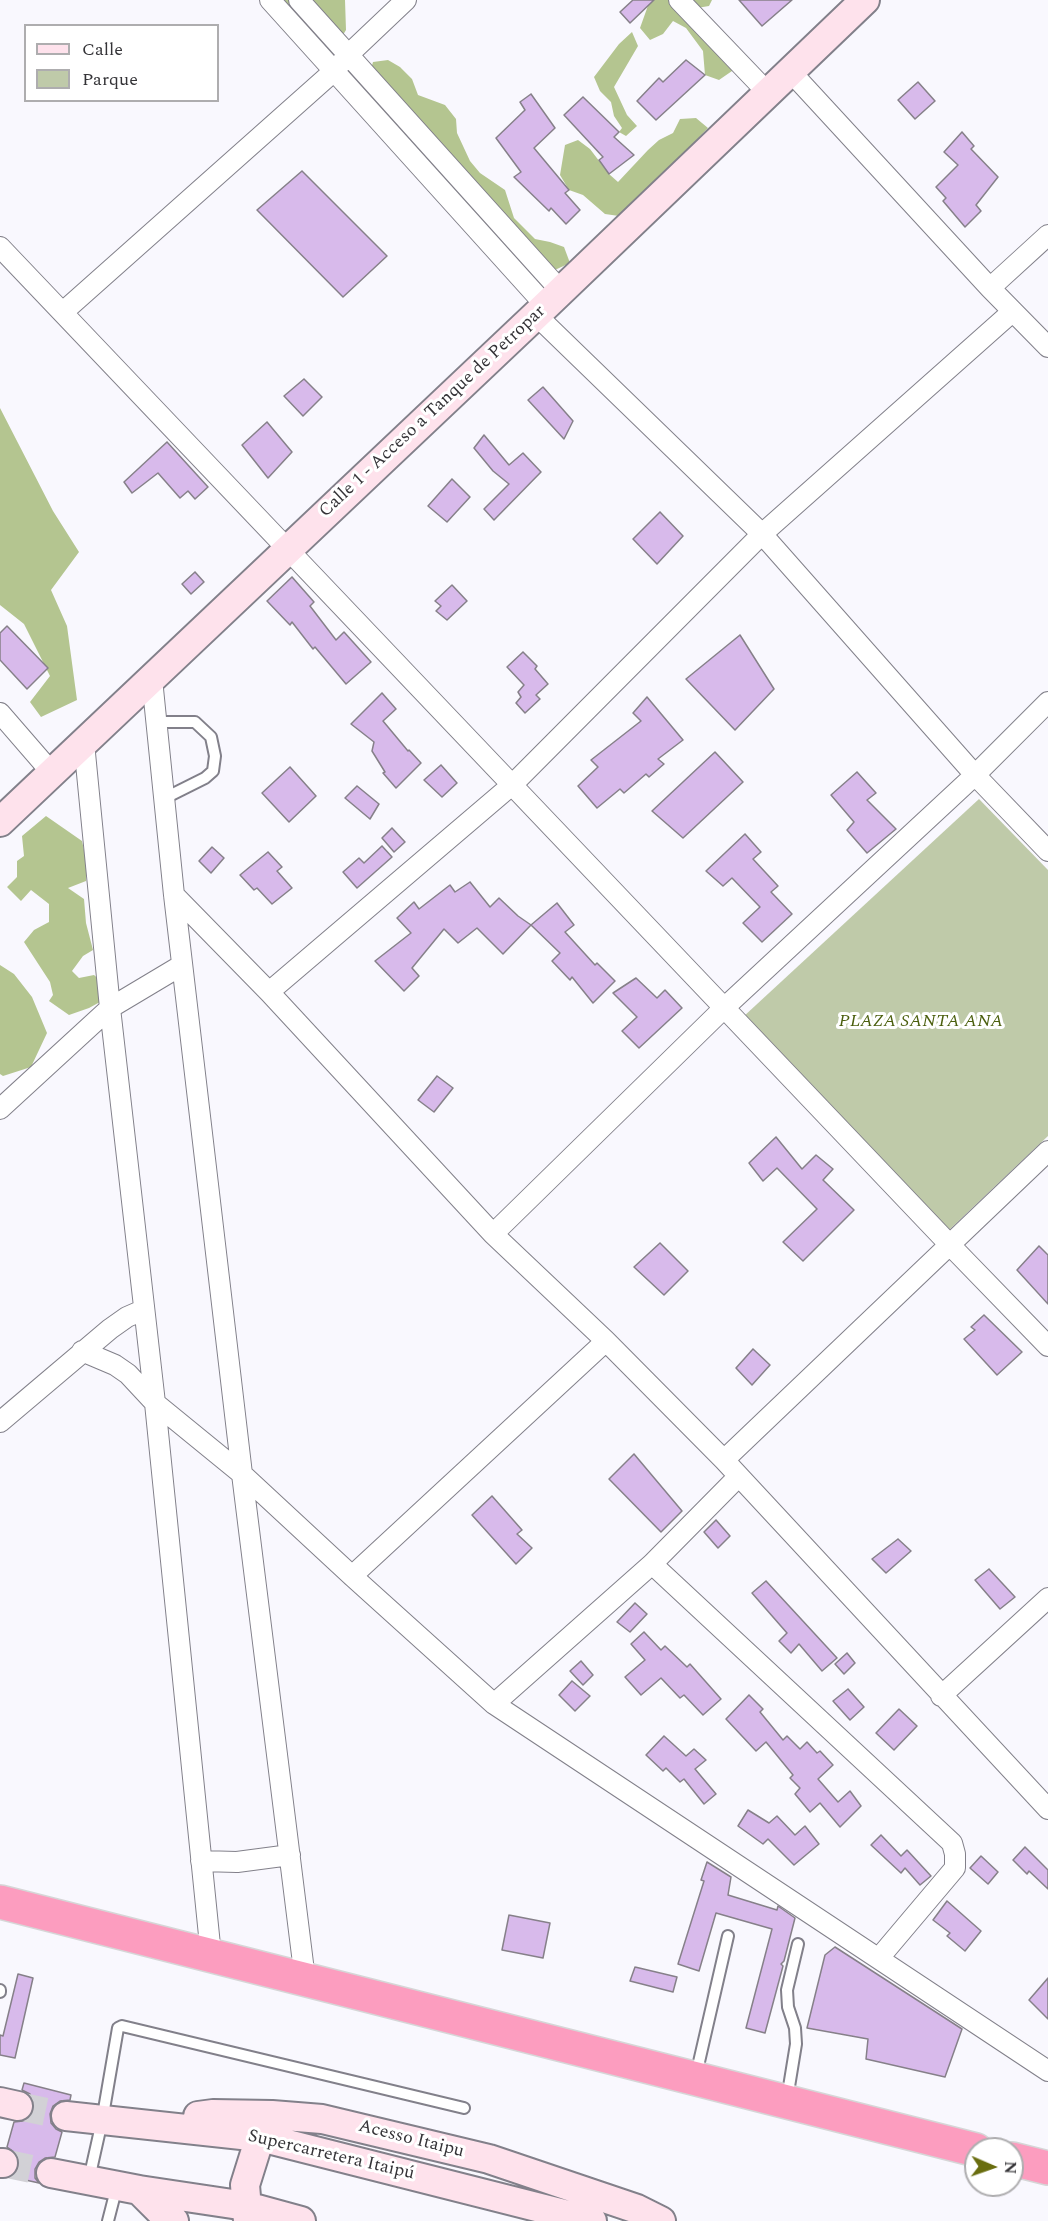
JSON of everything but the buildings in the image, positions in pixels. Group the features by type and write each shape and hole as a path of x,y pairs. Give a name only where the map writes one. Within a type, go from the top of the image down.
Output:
{"highway":[{"path":"0,1902 964,2147"},
{"path":"1024,2162 1048,2168"}],"street":[{"path":"270,0 547,304 762,534 975,775 1048,851"},
{"path":"299,0 348,55 547,304"},
{"path":"63,312 334,71 406,0"},
{"path":"679,0 768,93"},
{"name":"Calle 1 - Acceso a Tanque de Petropar","path":"0,822 865,0"},
{"path":"790,71 1012,312 1048,347"},
{"path":"990,288 1048,235"},
{"path":"0,247 1048,1346"},
{"path":"269,992 513,784 762,534 1012,312"},
{"path":"152,679 182,965 305,1979"},
{"path":"493,1234 724,1008 975,775 1048,702"},
{"path":"0,713 52,773"},
{"path":"84,742 110,1008 155,1404 211,1955"},
{"path":"174,895 269,992 493,1234 606,1341 724,1460 1048,1809"},
{"path":"0,1109 110,1008 182,965"},
{"path":"724,1460 1048,1151"},
{"path":"0,1422 82,1351 127,1317 144,1310"},
{"path":"352,1576 606,1341"},
{"path":"82,1351 115,1365 128,1374 155,1404 242,1474 494,1704 1048,2071"},
{"path":"494,1704 652,1564 738,1477"},
{"path":"652,1564 952,1843 955,1868 879,1958"},
{"path":"941,1696 1048,1598"},
{"path":"201,1861 237,1862 290,1855"},
{"name":"Acesso Itaipu","path":"102,2121 152,2126 182,2118 213,2114 266,2126 322,2119 489,2159 637,2209 661,2221"},
{"path":"66,2116 102,2121"},
{"path":"247,2214 245,2185 266,2126"},
{"name":"Supercarretera Itaipú","path":"266,2126 512,2210 592,2221"},
{"path":"489,2159 512,2210"},
{"path":"51,2173 128,2187 247,2214 301,2221"},
{"path":"128,2187 174,2221"}],"lane":[{"path":"157,722 195,722 211,737 215,756 213,771 206,778 165,798"},
{"path":"695,2078 728,1936"},
{"path":"786,2102 796,2044 795,2028 788,2007 787,1990 798,1944"},
{"path":"89,2179 102,2121 118,2028 122,2026 464,2108"},
{"path":"108,2221 128,2187"}],"green space":[{"path":"267,0 345,0 346,30 330,56"},
{"path":"650,0 712,0 709,6 697,8 731,57 732,71 719,80 705,75 703,51 686,28 673,21 663,34 650,40 640,28"},
{"path":"632,32 638,46 614,87 627,115 637,126 626,136 619,132 622,128 614,116 611,102 600,91 594,77 619,44"},
{"path":"388,60 400,67 412,79 418,95 445,105 456,119 457,133 470,161 480,173 505,190 514,218 535,239 564,247 570,263 544,275 528,271 516,263 501,236 465,208 455,197 452,183 399,134 398,119 375,101 365,89 373,62"},
{"path":"696,118 708,128 632,207 619,216 605,214 583,195 569,190 560,175 565,145 578,140 590,149 618,182 659,140 673,133 680,119"},
{"path":"0,408 53,511 79,552 51,590 67,626 77,700 41,717 30,702 50,676 24,624 0,605"},
{"name":"PLAZA SANTA ANA","path":"979,799 1048,870 1048,1136 948,1231 743,1017"},
{"path":"46,816 82,841 86,859 86,881 68,888 84,899 86,923 93,950 83,956 72,971 79,978 94,975 103,983 100,1002 69,1015 49,1001 53,995 50,982 24,942 34,930 49,922 49,904 31,890 21,901 7,887 17,877 17,861 24,856 22,836"},
{"path":"0,965 14,974 32,997 47,1033 31,1067 3,1076 0,1074"}],"tunnel":[{"path":"18,2106 66,2116"},
{"path":"3,2163 51,2173"}]}
